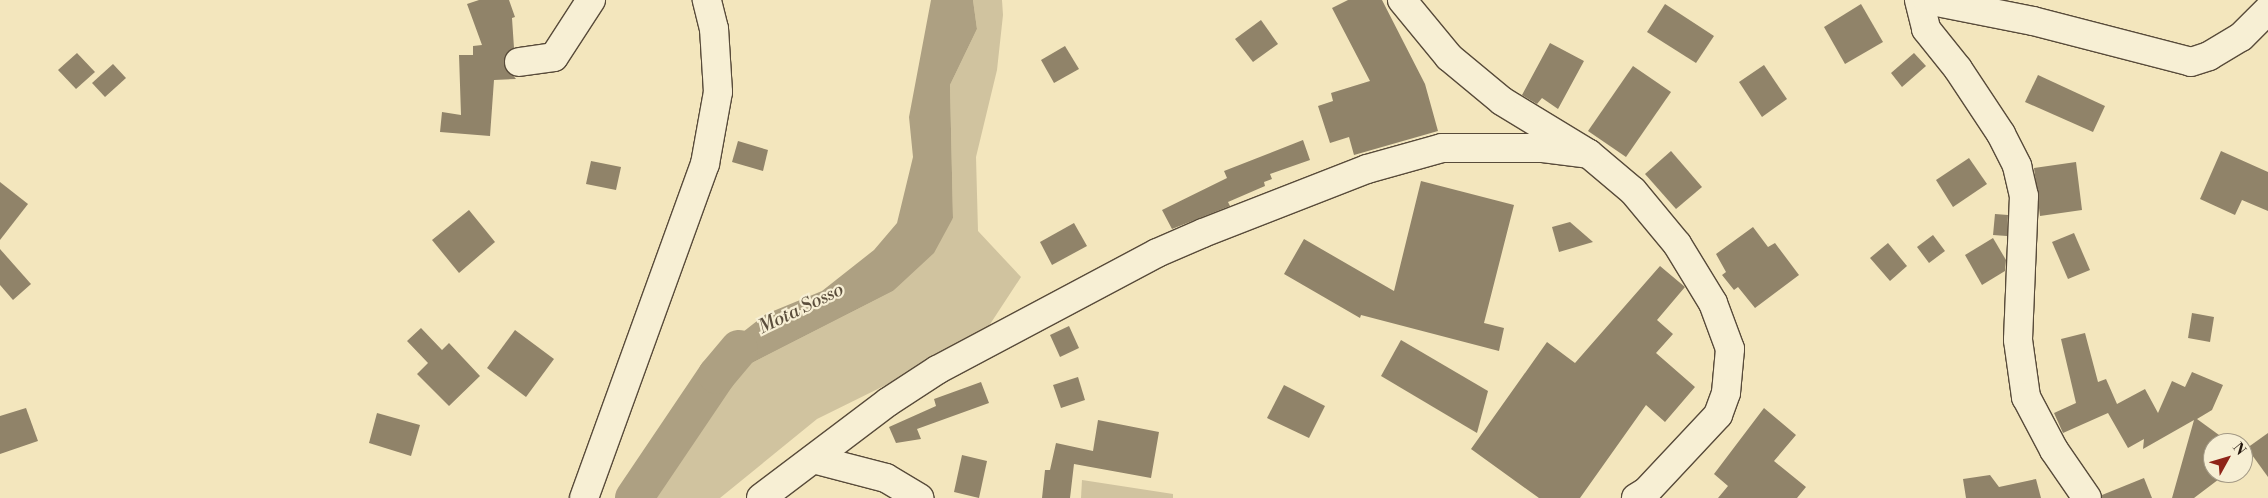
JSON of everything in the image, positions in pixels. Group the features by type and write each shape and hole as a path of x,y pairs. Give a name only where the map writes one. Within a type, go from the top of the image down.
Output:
{"street":[{"path":"519,62 554,57 591,0"},
{"path":"584,498 705,164 718,92 714,29 706,0"},
{"path":"1402,0 1449,57 1502,101 1589,154 1633,191 1677,244 1713,303 1730,349 1726,393 1718,415 1647,491 1636,498"},
{"path":"1919,0 1926,29 1958,69 2001,134 2017,166 2024,196 2018,340 2026,397 2054,450 2086,498"},
{"path":"1927,0 2033,22 2191,62 2209,56 2241,37 2268,10"},
{"path":"760,498 937,370 1157,253 1203,233 1368,169 1442,148 1543,148 1589,154"},
{"path":"813,459 886,478 919,498"}],"shaded area":[{"path":"973,0 1002,0 1003,15 997,70 976,157 978,231 1021,277 981,338 817,419 720,498 648,498 672,472 744,367 893,291 953,218 950,85 977,29"},
{"path":"1082,480 1173,494 1173,498 1081,498"}],"water":[{"path":"931,0 973,0 977,29 950,85 953,218 934,253 893,291 744,367 683,404 711,357 766,314 822,291 874,250 897,223 913,157 909,117"}],"building":[{"path":"479,0 509,0 515,17 512,18 514,48 505,56 504,64 516,79 494,80 490,136 440,132 442,112 461,115 459,55 473,55 473,46 482,45 467,4"},
{"path":"1348,0 1382,0 1425,84 1438,131 1354,155 1349,137 1330,143 1318,106 1333,101 1331,93 1370,81 1332,8"},
{"path":"1665,4 1714,36 1696,63 1647,32"},
{"path":"1861,4 1883,42 1845,64 1824,27"},
{"path":"1261,20 1278,44 1253,62 1235,39"},
{"path":"1550,43 1584,61 1558,109 1542,98 1537,104 1522,95"},
{"path":"1065,46 1079,69 1054,83 1041,60"},
{"path":"77,53 95,72 76,89 58,70"},
{"path":"1914,53 1926,66 1902,87 1891,73"},
{"path":"113,64 126,78 105,97 92,83"},
{"path":"1764,65 1787,99 1762,117 1739,82"},
{"path":"1633,66 1671,92 1626,157 1588,131"},
{"path":"2038,75 2105,106 2093,132 2025,102"},
{"path":"1303,140 1310,160 1270,174 1272,179 1264,182 1265,186 1228,202 1230,206 1172,229 1162,210 1227,178 1224,171"},
{"path":"738,141 768,150 763,171 732,162"},
{"path":"1671,151 1702,187 1676,209 1645,174"},
{"path":"2221,151 2268,172 2268,211 2242,200 2235,215 2200,199"},
{"path":"1969,158 1987,184 1953,207 1936,180"},
{"path":"591,161 621,167 616,190 586,184"},
{"path":"2076,162 2082,210 2040,216 2034,168"},
{"path":"1421,181 1514,205 1484,323 1504,328 1499,351 1361,315 1360,318 1284,274 1304,239 1394,291"},
{"path":"0,182 28,204 0,240"},
{"path":"469,210 495,242 459,273 432,240"},
{"path":"1995,214 2008,215 2007,236 1993,235"},
{"path":"1570,222 1593,242 1559,252 1552,227"},
{"path":"1074,223 1087,246 1052,265 1040,242"},
{"path":"1753,227 1768,247 1775,243 1799,275 1755,308 1738,287 1734,290 1722,275 1726,272 1716,254"},
{"path":"2074,233 2090,270 2068,279 2052,242"},
{"path":"1933,235 1945,251 1929,263 1917,247"},
{"path":"1993,238 2006,260 2005,271 1982,285 1965,255"},
{"path":"1888,243 1907,266 1890,281 1870,258"},
{"path":"0,249 31,284 13,300 0,285"},
{"path":"1660,266 1685,287 1657,320 1673,334 1656,353 1695,387 1665,422 1646,405 1580,498 1539,498 1471,449 1547,342 1575,363"},
{"path":"2192,313 2214,317 2210,342 2188,338"},
{"path":"1069,326 1079,348 1060,357 1050,335"},
{"path":"421,328 442,350 449,343 480,376 449,406 417,374 428,363 407,341"},
{"path":"515,330 554,359 526,397 487,368"},
{"path":"2085,333 2098,382 2106,379 2117,404 2145,389 2158,413 2172,381 2185,387 2192,372 2223,385 2212,410 2197,419 2216,433 2203,433 2203,483 2214,483 2194,498 2172,498 2194,420 2143,449 2144,439 2128,448 2108,413 2063,433 2054,413 2076,403 2061,339"},
{"path":"1401,340 1488,391 1477,433 1381,376"},
{"path":"1078,377 1085,400 1061,408 1053,385"},
{"path":"981,382 989,403 917,429 921,439 896,443 889,427 936,406 934,399"},
{"path":"1284,385 1325,406 1309,438 1267,418"},
{"path":"26,408 38,441 0,454 0,416"},
{"path":"1764,408 1796,435 1774,461 1806,487 1797,498 1718,498 1728,486 1714,474"},
{"path":"377,413 420,425 411,456 369,443"},
{"path":"1098,420 1159,432 1151,478 1074,464 1070,498 1042,498 1045,470 1050,470 1056,443 1093,451"},
{"path":"2268,433 2268,477 2253,456 2253,444"},
{"path":"962,455 987,461 979,498 954,492"},
{"path":"1990,475 1999,487 2036,479 2041,498 1966,498 1963,479"},
{"path":"2144,478 2152,498 2102,498 2102,495"}],"waterway":[{"name":"Mota Sosso","path":"634,498 717,375 739,349"}]}
